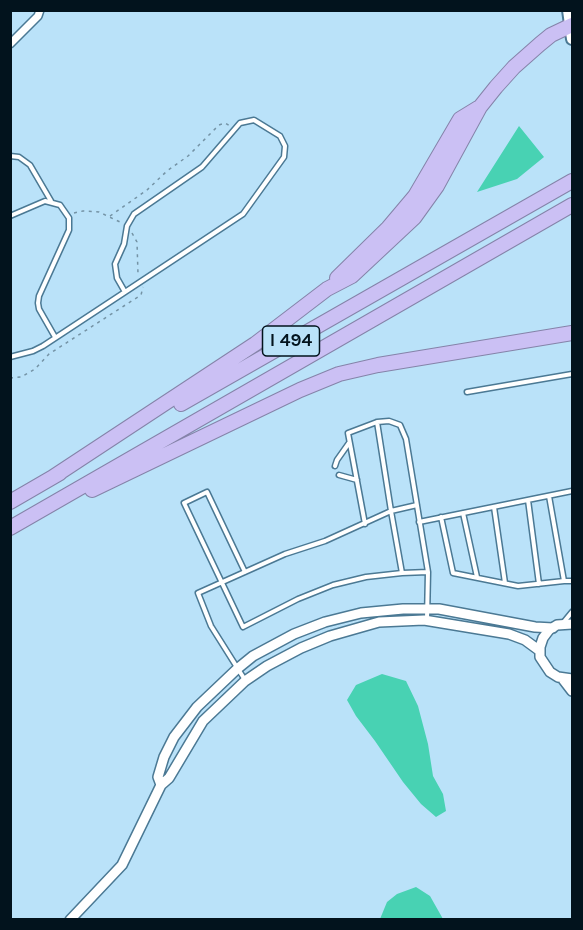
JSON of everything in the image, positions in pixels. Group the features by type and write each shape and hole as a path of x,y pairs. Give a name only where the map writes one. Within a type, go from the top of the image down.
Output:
{"highway":[{"path":"53,477 255,344 327,289 352,276 414,218 437,186 480,107 514,67 551,35 572,30"},
{"name":"I 494","path":"10,502 573,181"},
{"name":"I 494","path":"10,528 573,205"},
{"path":"58,501 98,488 300,390 339,374 378,365 573,333"}],"main road":[{"path":"568,10 572,30"}],"street":[{"path":"10,44 38,16 40,10"},
{"path":"161,785 158,777 174,738 197,707 253,656 294,634 326,622 361,613 403,609 439,609 535,627 553,628 568,624"},
{"path":"70,920 122,865 161,785 170,778 203,721 245,681 267,666 330,636 379,622 427,620 509,634 525,640 540,651"},
{"path":"553,628 543,638 540,651 543,664 573,691"},
{"path":"561,678 573,679"}],"lane":[{"path":"10,357 33,351 55,338 125,292 243,214 284,157 283,140 259,122 244,121 234,129 202,167 139,210 127,225 124,244 115,264 114,270 125,292"},
{"path":"10,156 19,157 30,165 51,201"},
{"path":"11,216 45,201 60,205 67,215 69,230 39,296 38,303 55,338"},
{"path":"467,392 573,374"},
{"path":"365,524 348,433 377,422 389,421 400,425 406,439 428,572 427,620"},
{"path":"377,422 402,573"},
{"path":"335,466 349,443"},
{"path":"339,475 357,480"},
{"path":"419,522 573,491"},
{"path":"245,572 207,492 184,503 243,627 298,599 333,585 366,577 428,572"},
{"path":"549,496 564,581"},
{"path":"528,500 539,584"},
{"path":"245,681 212,626 198,593 285,554 325,541 391,511 417,506"},
{"path":"494,507 506,583"},
{"path":"464,513 477,578"},
{"path":"441,517 453,573 518,586 573,581"},
{"path":"568,624 573,612"}],"path":[{"path":"110,216 147,190 167,171 188,156 219,124 225,123 234,129"},
{"path":"67,215 90,211 110,216 127,225"}],"shaded area":[{"path":"519,126 544,157 517,179 477,192"},
{"path":"382,674 406,681 418,706 428,744 433,776 443,794 446,811 436,817 421,804 403,782 347,700 356,685"},
{"path":"416,887 430,896 443,919 380,919 387,902 397,894"}]}
